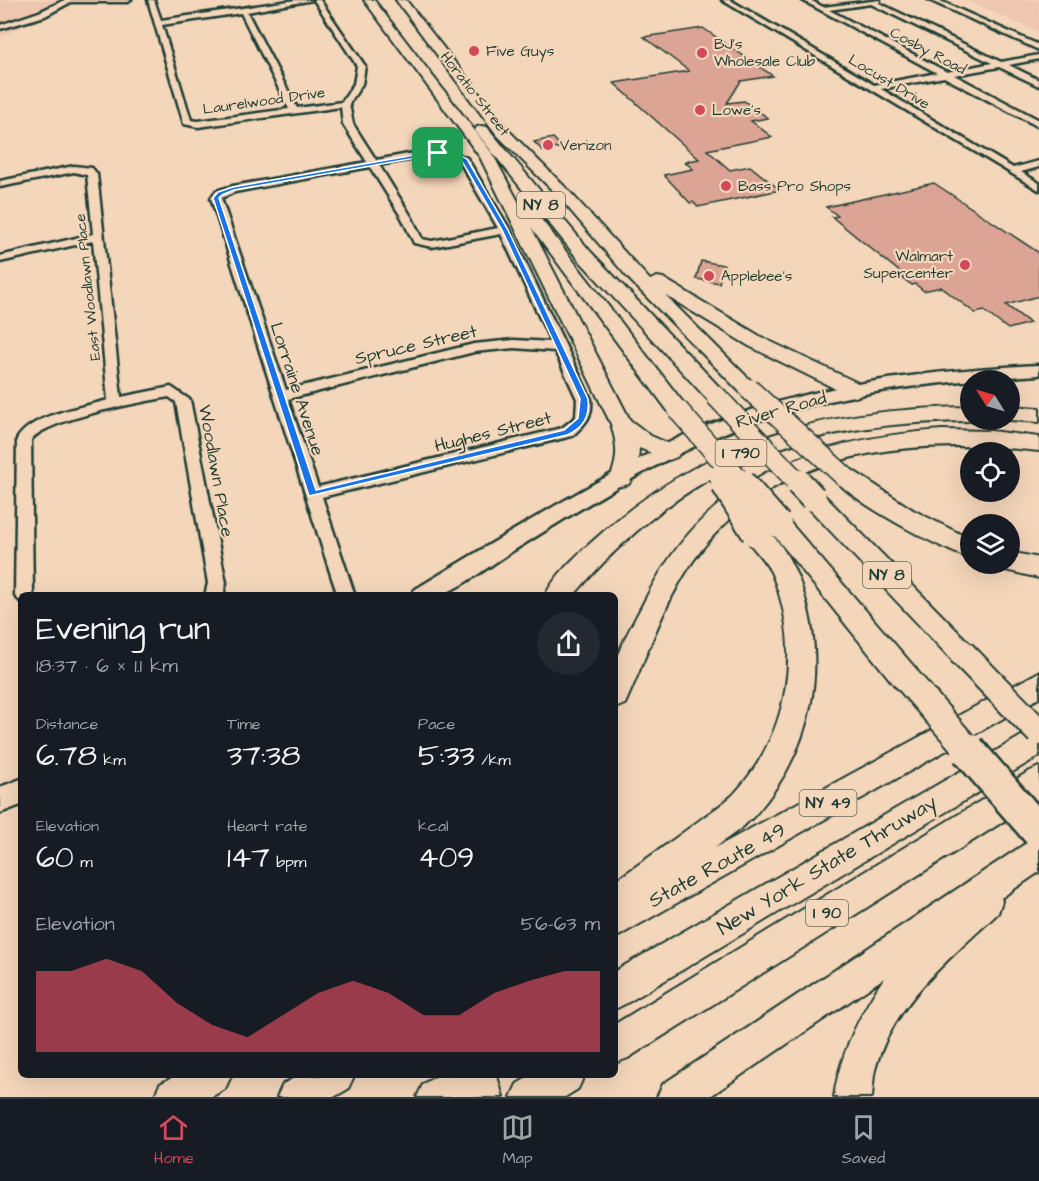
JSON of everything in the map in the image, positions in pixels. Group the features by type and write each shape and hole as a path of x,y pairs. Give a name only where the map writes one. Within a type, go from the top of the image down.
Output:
{"highway":[{"name":"NY 8","path":"369,0 767,528 906,678 1036,848"},
{"name":"NY 8","path":"382,0 542,205 716,396 1039,732"},
{"path":"395,0 413,32"},
{"name":"Horatio Street","path":"401,0 486,112 579,210 606,242"},
{"path":"517,147 621,293"},
{"path":"487,156 621,424 628,445 627,465 621,478"},
{"path":"606,242 635,275 749,388 844,476 897,514 960,545"},
{"path":"606,242 658,283 694,306 756,342 855,390"},
{"path":"812,430 895,411 960,406"},
{"path":"1020,406 1039,407"},
{"name":"I 790","path":"560,592 579,570 623,528 658,501 733,457 768,443 812,430 925,416 960,414"},
{"path":"1020,414 1039,415"},
{"path":"621,424 633,437 648,446 669,452"},
{"path":"618,688 666,584 686,553 734,502 762,483 800,464 857,447 899,439 978,437 1039,444"},
{"path":"618,899 742,807 762,783 778,757 794,721 803,684 802,633 795,600 767,528"},
{"path":"1020,564 1039,568"},
{"name":"State Route 49","path":"618,919 1039,684"},
{"name":"New York State Thruway","path":"618,989 1039,740"},
{"name":"New York State Thruway","path":"618,1043 1039,782"},
{"path":"676,1097 1036,848"},
{"path":"853,1097 856,1070 875,1023 903,980 1036,848"},
{"path":"173,1097 208,1078"},
{"path":"296,1097 331,1078"},
{"path":"436,1097 469,1078"},
{"path":"479,1078 484,1097"},
{"path":"530,1097 562,1078"}],"main road":[{"name":"River Road","path":"429,592 621,478 702,435 741,421 855,390 937,377 1039,370"},
{"path":"0,800 18,793"}],"street":[{"path":"0,27 42,14 71,0 128,0"},
{"path":"151,0 158,23 310,0"},
{"path":"317,0 361,66 358,84 345,104 348,124 418,241 432,244 505,230"},
{"name":"Locust Drive","path":"725,0 1039,187"},
{"name":"Cosby Road","path":"805,0 1039,124"},
{"path":"820,9 881,0"},
{"path":"932,0 1039,48"},
{"path":"869,1 1039,83"},
{"path":"243,10 294,110"},
{"name":"Laurelwood Drive","path":"158,23 187,122 198,124 345,104"},
{"path":"873,88 1039,57"},
{"name":"Hughes Street","path":"220,193 425,154 456,155 468,164 505,230 584,399 585,410 582,419 567,432 312,494"},
{"path":"1012,171 1039,164"},
{"name":"East Woodlawn Place","path":"0,184 74,169 88,170 92,174 115,403"},
{"name":"Lorraine Avenue","path":"220,193 216,198 346,592"},
{"path":"0,259 99,236"},
{"name":"Spruce Street","path":"281,396 474,348 514,344 561,347"},
{"name":"Woodlawn Place","path":"24,592 24,439 36,427 115,403 171,392 183,400 217,583 215,592"}],"shaded area":[{"path":"0,0 78,0 0,37"},
{"path":"965,0 1039,0 1039,32"}],"building":[{"path":"703,28 773,76 741,81 727,103 744,101 768,118 751,121 772,137 707,150 730,170 750,166 780,190 698,207 693,202 690,203 664,175 693,169 685,162 699,159 614,83 689,71 644,37"},
{"name":"Verizon","path":"553,138 562,147 543,151 534,142"},
{"name":"Walmart Supercenter","path":"934,183 1039,253 1039,296 1006,305 1030,323 1008,329 984,311 975,313 941,287 924,291 915,284 912,285 902,278 906,277 832,217 838,216 826,207"},
{"name":"Applebee's","path":"701,261 724,265 719,283 696,279"}],"place":[{"name":"Five Guys","path":"474,51"},
{"name":"BJ's Wholesale Club","path":"702,53"},
{"name":"Lowe's","path":"700,110"},
{"name":"Verizon","path":"548,145"},
{"name":"Bass Pro Shops","path":"726,186"},
{"name":"Walmart Supercenter","path":"965,265"},
{"name":"Applebee's","path":"709,276"}],"route":[{"path":"438,153 456,155 465,160 505,230 584,399 585,410 582,419 567,432 312,494 216,198 220,193 233,189 438,153"}]}
